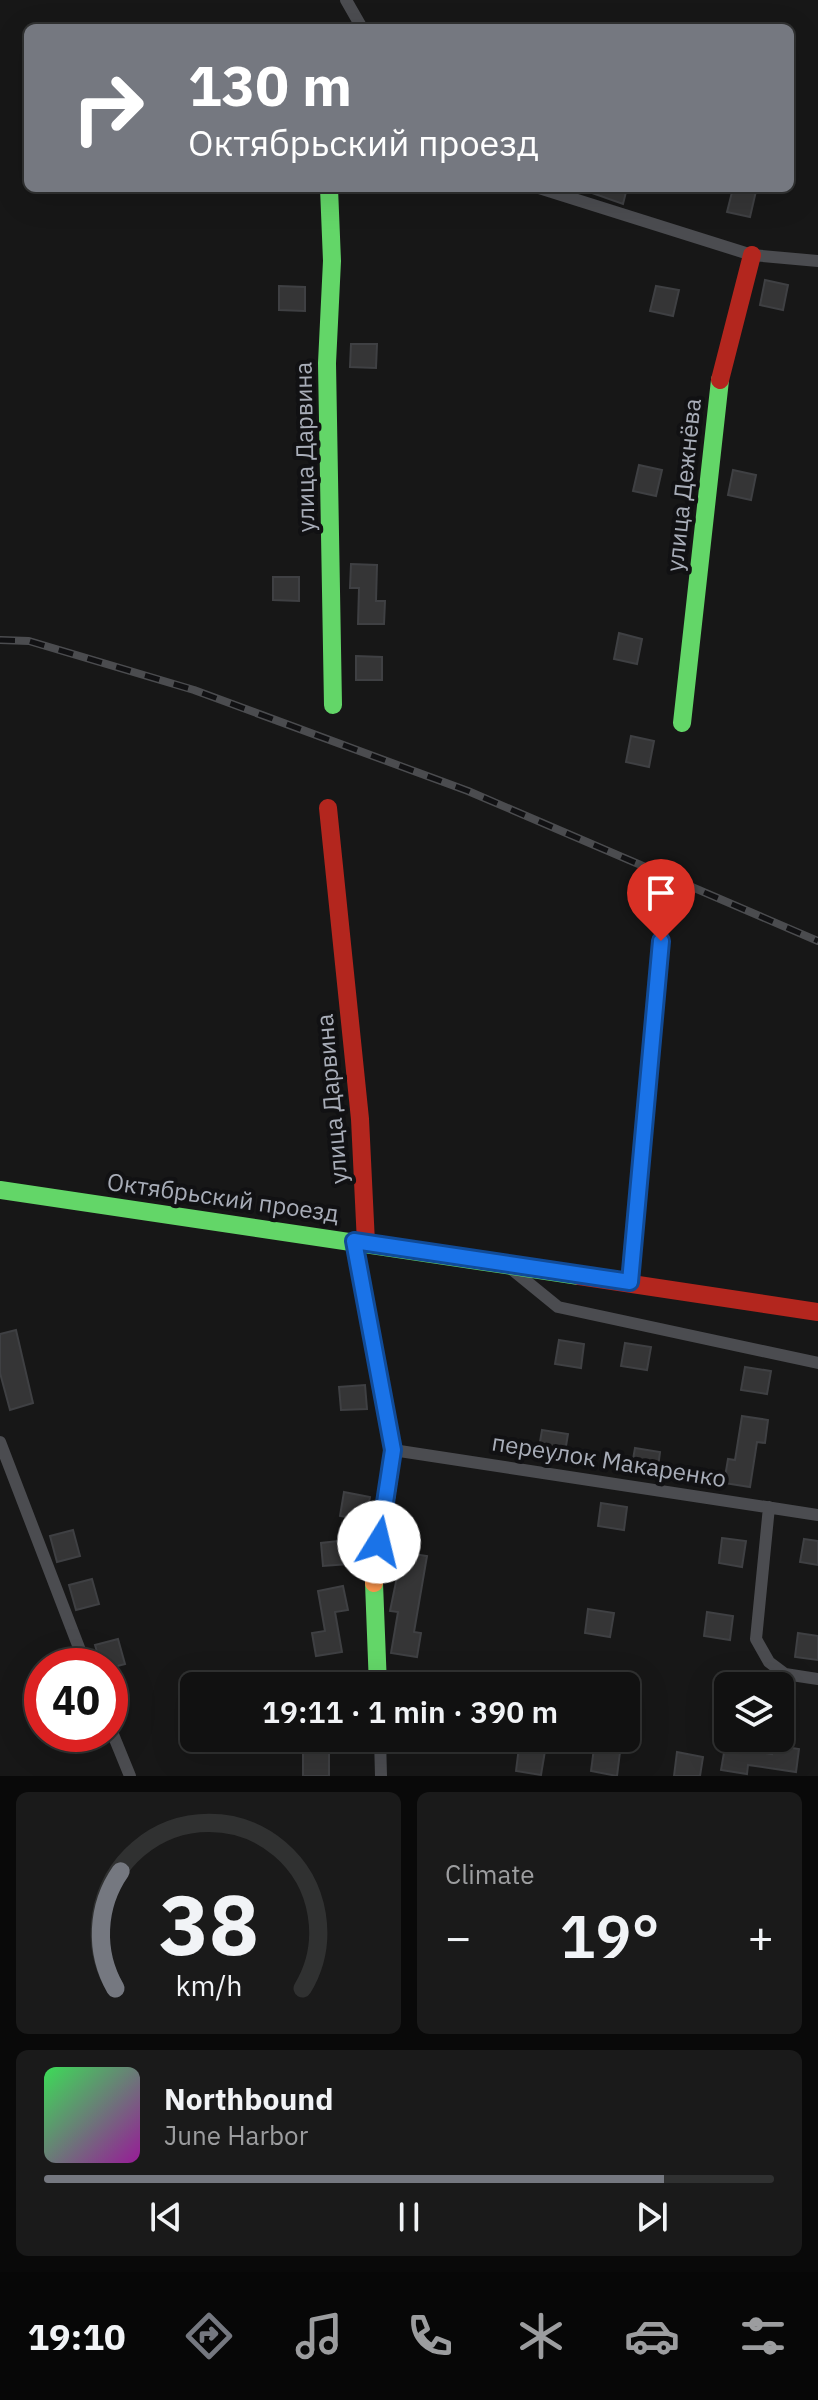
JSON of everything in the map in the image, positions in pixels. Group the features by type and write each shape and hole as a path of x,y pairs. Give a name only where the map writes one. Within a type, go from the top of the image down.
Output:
{"street":[{"path":"346,0 360,24"},
{"name":"улица Дарвина","path":"329,192 332,261 327,363 333,705"},
{"path":"552,192 752,255 818,261"},
{"name":"улица Дежнёва","path":"682,723 720,380 752,255"},
{"name":"улица Дарвина","path":"328,808 360,1119 360,1242 393,1450 374,1572 378,1672"},
{"path":"630,1282 661,941"},
{"name":"Октябрьский проезд","path":"0,1190 818,1312"},
{"path":"508,1266 558,1307 818,1363"},
{"path":"0,1442 79,1648"},
{"name":"переулок Макаренко","path":"393,1450 818,1515"},
{"path":"769,1507 756,1639 769,1662 785,1674 818,1679"},
{"path":"120,1752 130,1776"},
{"path":"380,1752 381,1776"}],"building":[{"path":"589,192 626,192 623,204"},
{"path":"732,192 756,192 750,217 727,212"},
{"path":"765,280 788,285 783,310 760,305"},
{"path":"279,286 305,287 305,311 279,310"},
{"path":"656,286 679,290 673,316 650,311"},
{"path":"351,344 377,344 376,368 350,367"},
{"path":"639,465 662,470 656,496 633,491"},
{"path":"733,470 756,475 751,500 728,495"},
{"path":"351,564 377,565 376,601 385,601 384,624 358,624 359,588 350,588"},
{"path":"273,577 299,577 299,601 273,600"},
{"path":"619,633 642,639 637,664 614,659"},
{"path":"356,656 382,657 382,680 356,680"},
{"path":"631,736 654,741 649,767 626,762"},
{"path":"16,1330 33,1403 10,1410 0,1373 0,1334"},
{"path":"559,1340 584,1344 581,1368 555,1364"},
{"path":"625,1343 651,1347 647,1370 621,1366"},
{"path":"745,1367 771,1371 767,1394 741,1390"},
{"path":"365,1385 367,1409 341,1410 339,1387"},
{"path":"742,1416 768,1420 765,1443 757,1442 750,1487 724,1483 728,1459 735,1460"},
{"path":"542,1430 568,1434 564,1458 538,1454"},
{"path":"635,1448 660,1452 657,1475 631,1471"},
{"path":"344,1492 370,1497 366,1520 340,1516"},
{"path":"601,1503 627,1507 624,1530 598,1526"},
{"path":"73,1530 80,1556 57,1562 50,1536"},
{"path":"722,1538 746,1541 742,1567 719,1563"},
{"path":"804,1539 818,1541 818,1565 800,1562"},
{"path":"347,1540 349,1564 323,1566 321,1543"},
{"path":"401,1552 427,1556 414,1632 421,1633 417,1657 391,1653 398,1612 390,1611 397,1577 402,1576"},
{"path":"92,1579 99,1604 76,1610 69,1585"},
{"path":"343,1586 348,1610 335,1612 342,1652 316,1656 312,1633 325,1631 318,1591"},
{"path":"588,1609 614,1613 610,1637 585,1633"},
{"path":"707,1612 733,1616 730,1640 704,1636"},
{"path":"798,1633 818,1636 818,1660 795,1657"},
{"path":"118,1639 121,1648 96,1648 95,1645"},
{"path":"799,1749 796,1772 748,1765 747,1774 721,1770 724,1752 772,1754"},
{"path":"518,1752 545,1752 541,1775 516,1771"},
{"path":"593,1752 620,1752 617,1776 591,1771"},
{"path":"677,1752 703,1757 700,1776 674,1776"},
{"path":"303,1753 329,1753 329,1776 303,1776"}],"railway":[{"path":"0,640 29,641 194,690 468,791 818,941"}],"traffic: fast":[{"path":"329,192 332,261 327,363 333,705"},
{"path":"682,723 720,380"},
{"path":"0,1190 579,1276"},
{"path":"374,1583 377,1672"}],"traffic: slow":[{"path":"354,1241 393,1450 374,1583"}],"traffic: jam":[{"path":"720,380 752,255"},
{"path":"328,808 360,1119 366,1243"},
{"path":"579,1276 818,1312"}],"route":[{"path":"379,1542 393,1450 354,1241 630,1282 661,941"}]}
